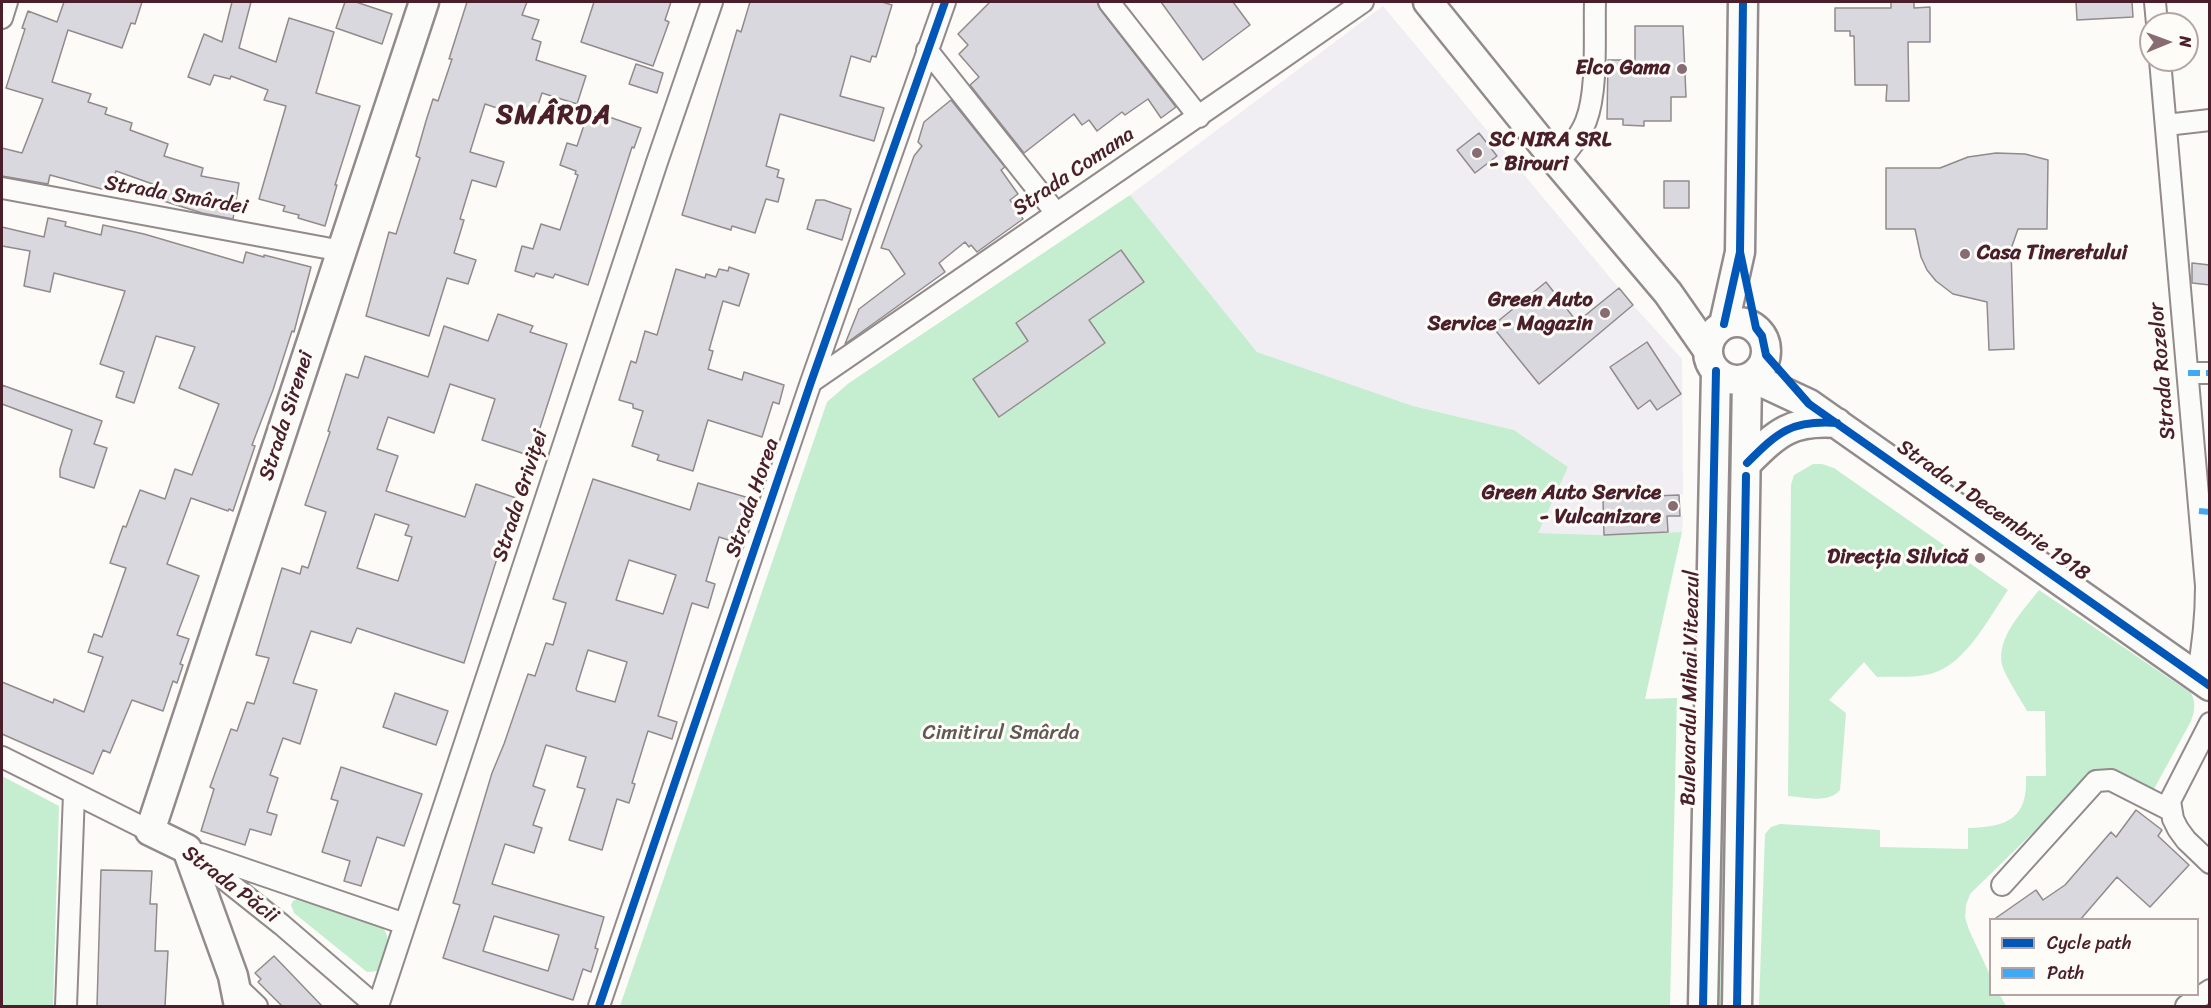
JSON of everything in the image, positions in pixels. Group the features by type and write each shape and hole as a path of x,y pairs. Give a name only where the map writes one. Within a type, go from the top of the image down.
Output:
{"main road":[{"name":"Strada Sirenei","path":"150,831 424,2"},
{"path":"1428,2 1558,163 1668,293 1717,342 1730,379 1755,370"},
{"name":"Bulevardul Mihai Viteazul","path":"1743,2 1740,252 1756,328"},
{"name":"Bulevardul Mihai Viteazul","path":"1703,1006 1717,342 1740,252"},
{"path":"1717,342 1738,321 1756,328 1766,346 1755,370 1747,463 1737,1006"},
{"name":"Strada 1 Decembrie 1918","path":"1755,370 1837,423 2203,682"},
{"path":"1747,463 1781,432 1798,424 1837,423"},
{"name":"Strada Păcii","path":"150,831 187,849"},
{"path":"187,849 238,996"}],"street":[{"path":"2,18 7,2"},
{"name":"Strada Griviței","path":"377,1006 712,2"},
{"name":"Strada Horea","path":"599,1006 811,382 945,2"},
{"path":"1109,2 1198,117"},
{"name":"Strada Comana","path":"811,382 1363,2"},
{"path":"1558,163 1577,139 1587,120 1592,93 1595,2"},
{"path":"927,50 1056,213"},
{"name":"Strada Rozelor","path":"2161,72 2188,373 2204,512 2206,617 2203,682"},
{"path":"2166,125 2210,120"},
{"name":"Strada Smârdei","path":"2,189 342,251"},
{"path":"2188,373 2210,373"},
{"path":"2210,723 2173,792 2170,810 2178,829 2210,863"},
{"name":"Strada Păcii","path":"2,758 150,831"},
{"path":"2002,885 2096,781 2110,780 2170,810"},
{"path":"66,1006 74,794"},
{"path":"187,849 405,924"},
{"name":"Strada Păcii","path":"187,849 282,925 377,1006"},
{"path":"2186,1006 2210,990"},
{"path":"238,996 257,1006"}],"shaded area":[{"path":"1383,6 1633,305 1682,359 1683,494 1679,495 1680,516 1683,516 1682,532 1604,535 1537,533 1568,467 1514,430 1413,406 1257,352 1130,195"}],"green space":[{"name":"Cimitirul Smârda","path":"1130,195 1257,352 1413,406 1514,430 1568,467 1538,533 1604,535 1682,532 1645,699 1677,698 1670,1006 620,1006 827,402 849,383"},
{"path":"1813,464 1834,468 2008,590 1973,642 1951,664 1925,675 1877,677 1864,662 1829,700 1846,713 1840,790 1829,797 1816,799 1788,796 1791,485 1794,475"},
{"path":"1734,544 1727,1006 1713,1006 1725,547"},
{"path":"2039,590 2191,693 2194,707 2191,721 2153,791 2112,769 2102,769 2093,774 1970,894 1965,917 1989,973 1989,996 2001,996 2006,1006 1759,1006 1765,834 1771,827 1780,824 1880,830 1880,847 1968,849 1968,828 1994,826 2012,818 2019,811 2023,802 2026,776 2046,776 2045,711 2027,711 2002,665 2003,644 2019,615"},
{"path":"2,776 59,806 53,1006 2,1006"},
{"path":"297,899 382,927 388,943 383,961 377,971 367,972 294,913 291,905"}],"building":[{"path":"64,2 142,2 135,24 131,23 122,48 68,30 52,82 91,94 88,102 107,108 105,114 132,123 130,130 168,144 164,156 203,168 201,176 239,183 233,219 202,213 157,199 161,187 116,171 109,191 50,175 48,184 2,176 2,148 22,153 43,99 6,88 25,29 22,28 28,11 57,22"},
{"path":"232,2 251,2 239,48 276,62 289,18 334,32 316,93 360,106 335,185 337,185 325,226 283,211 285,206 259,199 286,106 264,100 268,90 231,76 230,79 214,75 210,85 188,77 204,34 222,42"},
{"path":"345,2 356,2 392,14 382,44 336,28"},
{"path":"467,2 527,2 522,15 539,20 532,39 541,42 536,60 586,76 577,104 542,93 533,120 485,104 470,152 504,162 496,187 472,180 460,219 464,220 454,253 476,260 468,284 447,278 429,336 366,316 389,232 396,234 420,158 416,156 426,121 433,99 438,101"},
{"path":"594,2 671,2 665,20 669,22 653,66 581,42"},
{"path":"750,2 882,2 892,5 876,57 872,56 870,62 851,56 840,96 884,108 874,141 780,114 766,166 779,170 777,177 784,179 778,202 766,199 755,233 732,226 731,230 682,215 737,30 741,32"},
{"path":"990,2 1097,2 1100,9 1176,107 1161,118 1148,99 1125,115 1122,112 1097,131 1089,120 1082,125 1074,114 1024,153 970,85 979,77 959,54 968,45 958,34"},
{"path":"1161,2 1233,2 1250,25 1203,60"},
{"path":"1891,2 1914,2 1914,8 1930,7 1930,42 1908,42 1909,101 1886,101 1887,85 1855,85 1854,36 1850,36 1850,31 1835,31 1835,8 1891,8"},
{"path":"2076,2 2132,2 2133,17 2077,20"},
{"path":"1635,26 1683,26 1686,97 1671,97 1671,121 1644,121 1644,126 1623,125 1623,119 1607,119 1608,60 1635,60"},
{"path":"636,64 663,73 657,93 629,84"},
{"path":"951,100 1005,167 1001,170 1018,194 1010,200 1023,219 977,252 965,242 939,263 945,272 845,344 859,309 905,274 889,250 881,248 914,156 922,146 918,142 924,122"},
{"path":"589,110 641,128 634,148 632,147 588,285 555,274 553,278 536,273 534,277 515,271 522,246 533,249 541,224 560,230 578,175 575,174 576,171 560,165 567,143 577,146"},
{"name":"SC NIRA SRL - Birouri","path":"1479,133 1497,156 1475,173 1457,150"},
{"name":"Casa Tineretului","path":"1996,153 2025,154 2048,160 2047,229 2018,229 2011,249 2014,349 1989,350 1987,302 1953,294 1936,281 1927,270 1921,257 1915,229 1886,229 1886,168 1940,168 1968,157"},
{"path":"1664,181 1689,181 1689,208 1664,208"},
{"path":"816,200 824,200 851,209 842,240 807,229"},
{"path":"48,218 66,222 65,226 101,235 103,225 144,234 243,263 246,252 311,267 294,332 292,331 252,445 255,446 233,511 191,498 167,564 199,576 177,635 189,639 180,664 183,665 177,683 173,681 163,711 132,700 110,753 103,750 93,774 2,734 2,682 53,703 54,699 84,712 103,657 88,652 94,634 102,637 126,568 110,563 123,526 126,527 140,490 165,499 175,469 192,475 219,404 179,388 195,347 156,336 134,403 116,397 124,372 100,364 125,291 54,273 50,292 24,286 30,251 2,246 2,227 44,237"},
{"path":"1121,250 1144,282 1089,320 1105,343 999,417 973,379 1028,341 1016,323"},
{"path":"2192,263 2210,265 2210,285 2192,283"},
{"path":"729,267 749,274 739,306 723,301 709,350 713,351 708,369 742,380 744,372 784,385 779,404 773,402 762,437 708,420 693,471 657,460 659,455 632,446 643,411 633,408 633,404 619,400 631,361 636,363 645,331 657,335 676,269 705,278 706,274 716,277 719,269 728,271"},
{"path":"1546,282 1577,322 1619,288 1633,305 1539,384 1492,326"},
{"path":"498,314 533,326 530,332 567,344 531,456 482,440 495,399 450,384 434,433 388,417 377,449 398,456 386,491 465,517 476,484 516,498 464,663 357,628 351,643 311,631 293,683 317,690 300,744 283,738 270,775 278,778 267,812 277,815 271,835 250,829 245,845 201,831 214,789 210,787 231,729 237,731 247,702 254,704 269,658 256,655 282,568 300,574 302,566 308,568 326,512 305,505 330,432 328,431 346,374 358,378 365,356 428,377 444,326 488,341","holes":["375,514 409,525 405,535 412,537 398,581 357,568"]},
{"path":"1647,342 1681,394 1657,410 1650,400 1638,409 1610,367"},
{"path":"2,385 102,421 94,444 107,448 94,488 60,477 60,469 72,430 2,404"},
{"path":"593,479 690,510 698,483 749,498 735,542 719,537 706,581 715,584 708,608 692,603 658,716 677,722 672,739 648,731 632,783 635,784 629,803 617,799 602,850 569,840 585,789 577,787 586,757 546,745 533,786 545,790 533,825 542,828 534,853 505,844 492,884 604,917 591,972 583,969 573,1000 443,958 460,905 453,903 492,773 528,674 535,676 546,643 553,645 566,603 553,599","holes":["629,560 676,575 663,614 616,600","588,650 627,662 615,702 576,689","494,916 559,935 548,971 483,951"]},
{"path":"1679,495 1680,516 1667,516 1668,532 1604,535 1603,498"},
{"path":"395,693 448,711 436,745 383,727"},
{"path":"341,767 422,794 404,846 377,837 361,886 344,881 350,861 322,852 338,801 331,799"},
{"path":"2136,810 2162,830 2158,836 2189,865 2150,907 2117,877 2082,918 1996,918 2036,890 2043,900 2065,885 2111,832 2116,837"},
{"path":"101,870 152,871 150,904 157,904 155,951 168,951 165,1006 97,1006"},
{"path":"274,956 322,1006 282,1006 258,982 261,979 255,973"}],"marked path":[{"path":"2188,373 2210,373"},
{"path":"2199,511 2210,512"}],"cycle path":[{"path":"599,1006 811,382 945,2"},
{"path":"1724,324 1740,252 1743,2"},
{"path":"1740,252 1756,328 1762,336 1766,355 1809,404 2210,686"},
{"path":"1703,1006 1716,371"},
{"path":"1747,463 1786,430 1808,424 1837,423"},
{"path":"1737,1006 1746,476"}],"place":[{"name":"Elco Gama","path":"1682,69"},
{"name":"SC NIRA SRL - Birouri","path":"1477,153"},
{"name":"Casa Tineretului","path":"1965,254"},
{"name":"Green Auto Service - Magazin","path":"1605,313"},
{"name":"Green Auto Service - Vulcanizare","path":"1673,506"},
{"name":"Direcția Silvică","path":"1980,558"}],"district":[{"name":"SMÂRDA","path":"554,116"}]}
